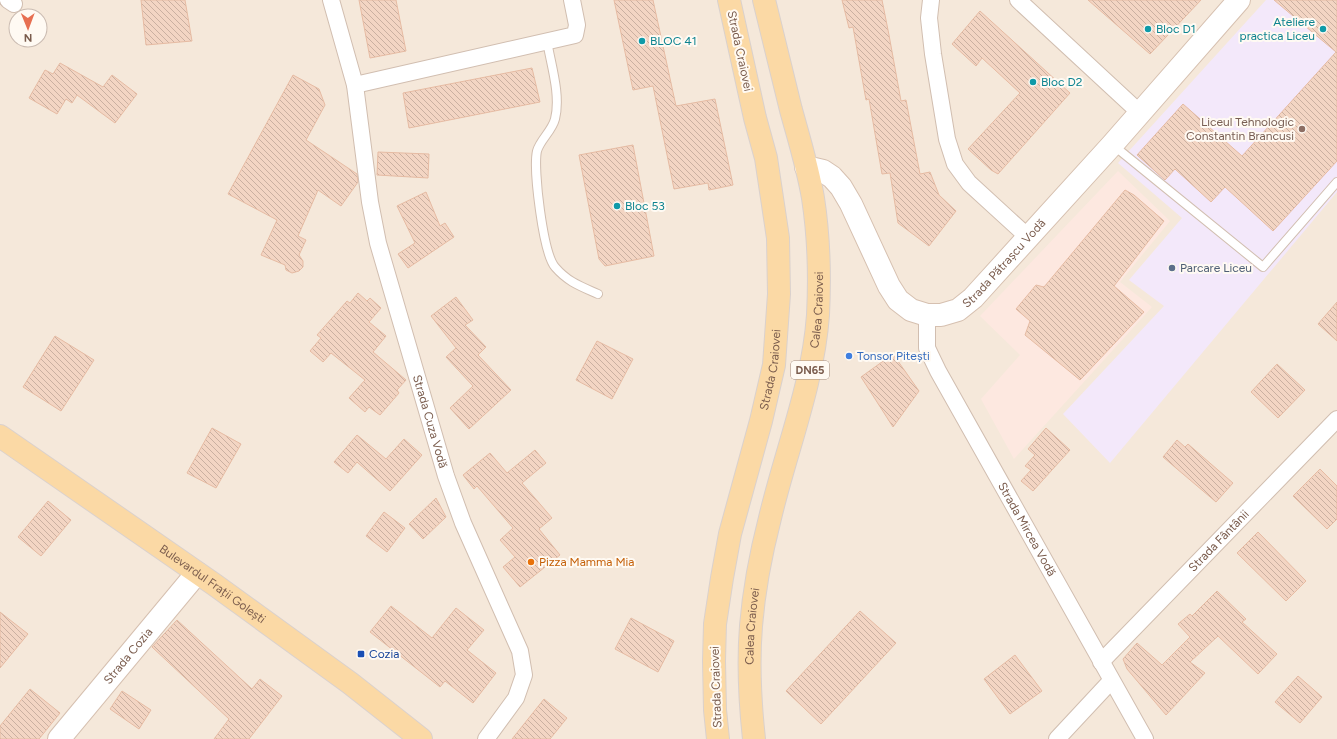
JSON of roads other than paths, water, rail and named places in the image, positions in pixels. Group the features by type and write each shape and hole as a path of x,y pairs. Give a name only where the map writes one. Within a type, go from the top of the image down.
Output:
{"main road":[{"name":"Strada Craiovei","path":"718,739 715,710 715,624 730,534 762,421 774,365 779,294 778,238 766,158 755,118 729,0"},
{"name":"Calea Craiovei","path":"754,739 750,668 751,626 757,578 770,516 810,371 818,317 819,278 813,197 764,0"},
{"name":"Bulevardul Frații Golești","path":"0,436 197,573 350,683 421,739"}],"street":[{"name":"Strada Cuza Vodă","path":"331,0 355,84 370,202 378,243 446,476 463,523 520,651 524,675 516,698 486,739"},
{"path":"355,84 575,35 577,25 572,0"},
{"path":"931,0 929,18 933,54 947,139 956,164 969,183 1028,237"},
{"path":"1018,0 1140,113"},
{"name":"Strada Pătrașcu Vodă","path":"806,167 823,171 832,177 841,187 851,204 881,270 898,300 911,310 927,315 941,315 958,310 972,298 1112,145 1239,0"},
{"name":"Strada Mircea Vodă","path":"927,315 927,348 938,371 1145,739"},
{"name":"Strada Fântânii","path":"1101,662 1337,419"},
{"name":"Strada Cozia","path":"59,739 197,573"},
{"path":"1057,739 1111,680"}],"lane":[{"path":"547,41 556,90 554,120 537,151 536,183 544,238 553,266 572,283 598,294"},
{"path":"1112,145 1263,268 1337,182"}],"place":[{"name":"Bloc D1","path":"1148,29"},
{"name":"Ateliere practica Liceu","path":"1323,29"},
{"name":"BLOC 41","path":"642,41"},
{"name":"Bloc D2","path":"1033,82"},
{"name":"Liceul Tehnologic Constantin Brancusi","path":"1302,129"},
{"name":"Bloc 53","path":"617,206"},
{"name":"Parcare Liceu","path":"1172,268"},
{"name":"Tonsor Pitești","path":"849,356"},
{"name":"Pizza Mamma Mia","path":"531,562"},
{"name":"Cozia","path":"361,654"}]}
